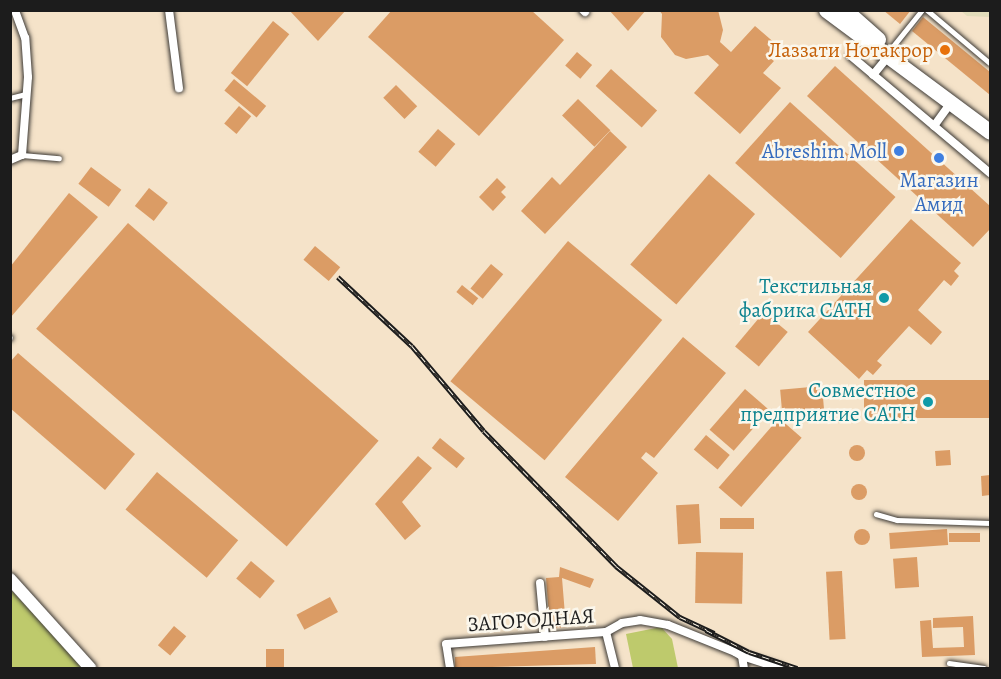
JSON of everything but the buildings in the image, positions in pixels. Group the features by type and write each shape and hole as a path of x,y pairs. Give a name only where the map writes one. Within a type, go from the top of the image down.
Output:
{"highway":[{"path":"825,10 990,123"},
{"path":"845,10 888,54 949,105 990,132"}],"main road":[{"path":"10,579 90,669"}],"street":[{"path":"10,160 22,155 26,94 25,38 15,10"},
{"path":"169,10 178,88"},
{"path":"873,75 888,54"},
{"path":"851,56 990,173"},
{"path":"934,126 949,105"},
{"path":"540,583 545,637"},
{"path":"606,632 622,623 654,622 779,669"},
{"name":"ЗАГОРОДНАЯ","path":"450,669 446,644 606,632 615,669"},
{"path":"742,656 744,669"}],"lane":[{"path":"888,54 925,10 990,63"},
{"path":"10,98 26,94"},
{"path":"22,155 59,158"},
{"path":"876,514 897,520 990,523"},
{"path":"949,663 964,662 984,669"}],"shaded area":[{"path":"961,11 990,11 990,17 967,16"}],"green space":[{"path":"11,590 84,668 11,668"},
{"path":"661,627 672,639 678,668 633,668 626,634"}],"railway":[{"path":"338,277 412,346 484,431 616,566 680,617 714,633"},
{"path":"706,630 749,652 797,668"}],"place":[{"name":"Лаззати Нотакрор","path":"945,50"},
{"name":"Abreshim Moll","path":"899,151"},
{"name":"Магазин Амид","path":"939,158"},
{"name":"Текстильная фабрика САТН","path":"884,298"},
{"name":"Совместное предприятие CATH","path":"928,402"}]}
